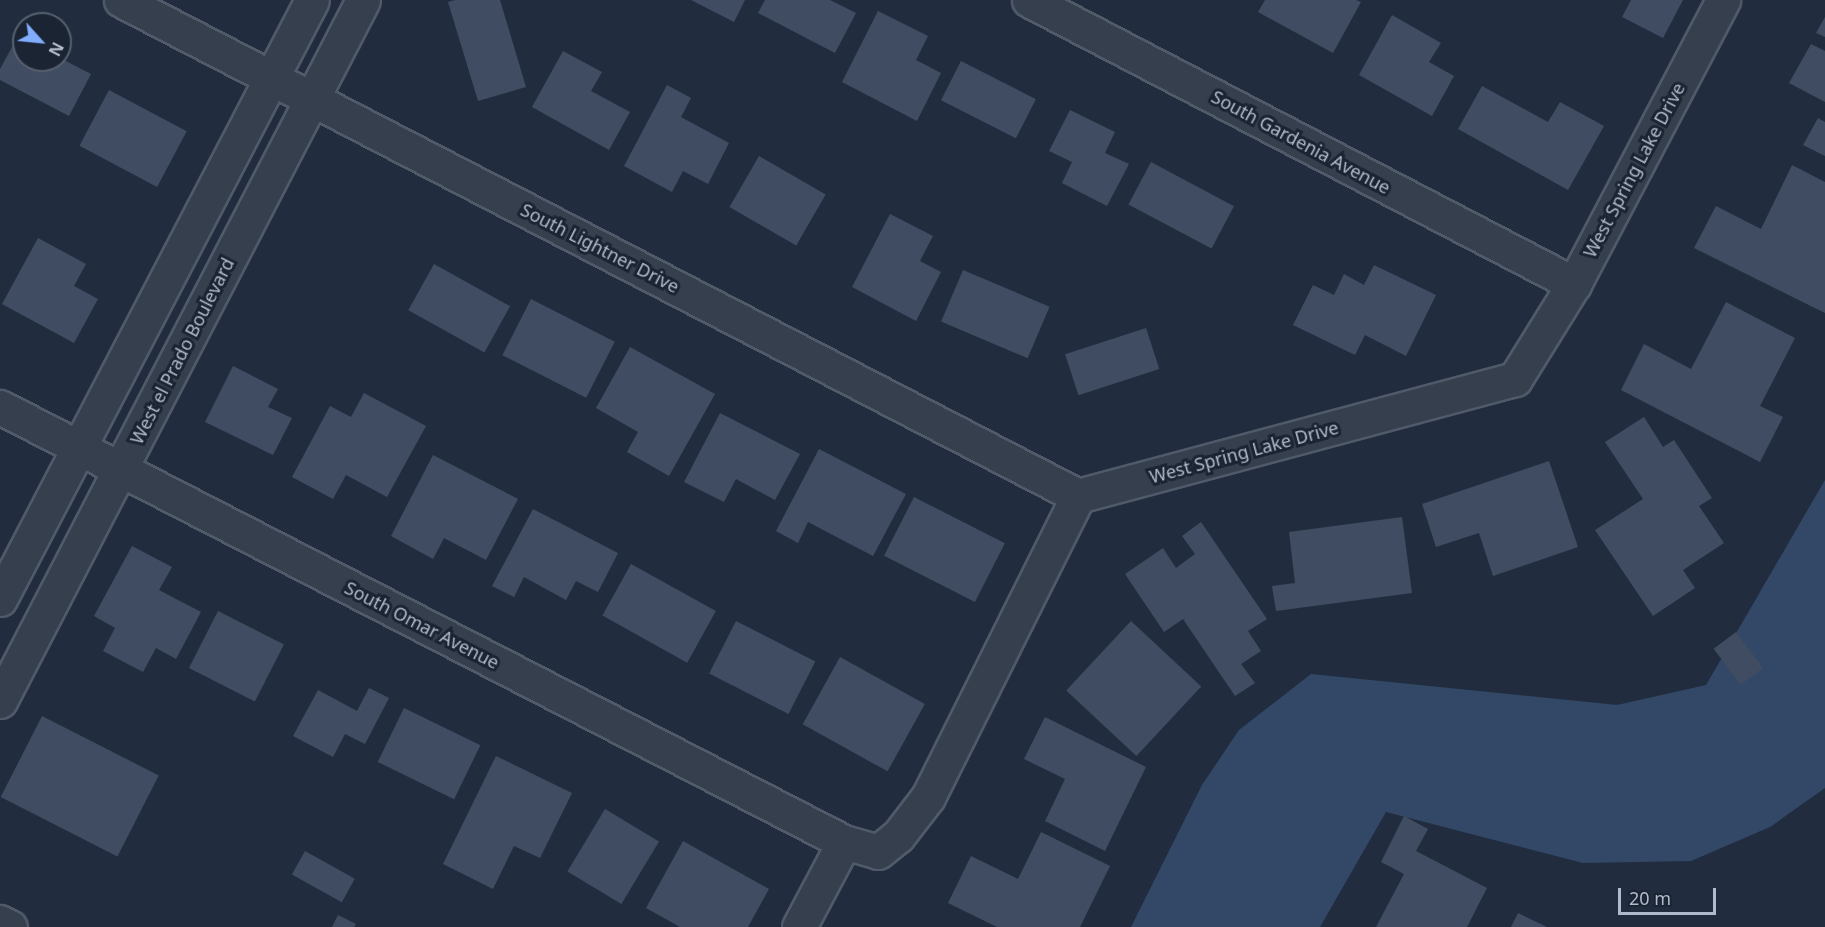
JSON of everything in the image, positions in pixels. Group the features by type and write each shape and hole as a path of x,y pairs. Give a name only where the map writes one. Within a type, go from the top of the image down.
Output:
{"street":[{"name":"South Lightner Drive","path":"121,0 1078,496"},
{"path":"0,599 312,0"},
{"name":"West el Prado Boulevard","path":"0,701 363,0"},
{"name":"South Gardenia Avenue","path":"1029,0 1574,284"},
{"name":"West Spring Lake Drive","path":"1078,496 1515,379 1574,284 1723,0"},
{"name":"South Omar Avenue","path":"0,407 844,842"},
{"path":"800,927 844,842 878,852 898,836 928,797 1078,496"},
{"path":"0,922 10,927"}],"water":[{"path":"1825,480 1825,788 1770,827 1691,861 1583,863 1386,812 1320,927 1131,927 1202,785 1239,730 1311,674 1617,705 1706,685"}],"building":[{"path":"500,0 526,87 478,101 448,2"},
{"path":"691,0 745,0 734,22"},
{"path":"765,0 830,0 856,13 835,53 758,13"},
{"path":"1265,0 1356,0 1361,2 1333,53 1258,12"},
{"path":"1631,0 1683,0 1663,38 1622,17"},
{"path":"878,11 928,36 916,60 941,73 917,121 842,82"},
{"path":"1392,15 1441,43 1429,62 1454,76 1432,116 1359,75"},
{"path":"1825,17 1825,37 1816,33"},
{"path":"1811,44 1825,51 1825,102 1789,83"},
{"path":"12,47 12,72 72,72 72,64 91,74 69,116 0,80 0,69"},
{"path":"563,51 602,72 591,91 630,112 609,150 532,107"},
{"path":"961,61 1036,99 1016,138 941,100"},
{"path":"667,85 691,98 681,117 729,143 708,184 683,171 672,192 624,166"},
{"path":"1482,86 1548,122 1560,102 1604,126 1568,190 1458,129"},
{"path":"109,90 187,131 157,187 79,146"},
{"path":"1070,110 1115,132 1105,153 1129,164 1107,206 1062,183 1072,162 1049,151"},
{"path":"1818,118 1825,122 1825,156 1803,145"},
{"path":"759,156 826,195 796,246 730,207"},
{"path":"1151,162 1234,206 1211,249 1128,204"},
{"path":"1792,165 1825,182 1825,313 1694,248 1716,206 1761,229"},
{"path":"890,214 933,236 920,261 941,272 916,321 852,287"},
{"path":"38,238 86,264 74,286 98,299 74,343 2,304"},
{"path":"434,264 510,306 484,353 408,310"},
{"path":"1374,265 1436,295 1406,356 1365,335 1355,355 1293,325 1313,285 1334,295 1344,274 1364,285"},
{"path":"963,270 1050,307 1028,358 941,322"},
{"path":"531,299 615,342 586,398 502,355"},
{"path":"1726,302 1795,338 1760,406 1783,417 1760,462 1621,390 1644,344 1691,369"},
{"path":"1146,328 1159,369 1078,395 1065,354"},
{"path":"630,347 715,394 669,476 627,452 638,432 596,408"},
{"path":"233,366 278,389 268,407 292,418 273,455 205,422"},
{"path":"364,393 426,426 387,497 346,475 333,499 292,477 330,406 351,417"},
{"path":"720,413 800,454 775,500 736,479 724,502 684,482"},
{"path":"1644,417 1663,447 1674,440 1712,498 1699,506 1724,543 1683,570 1695,588 1653,616 1595,530 1643,499 1605,442"},
{"path":"819,449 906,494 873,556 808,522 798,543 776,531"},
{"path":"433,455 518,499 486,560 444,538 433,559 391,536"},
{"path":"1549,461 1578,547 1493,576 1479,533 1436,547 1422,504"},
{"path":"914,497 1005,543 975,602 884,556"},
{"path":"533,509 618,553 598,592 576,581 566,600 524,577 514,597 492,586"},
{"path":"1402,517 1412,593 1276,611 1272,586 1295,583 1289,532"},
{"path":"1201,522 1267,619 1248,631 1261,651 1241,664 1255,683 1235,696 1183,619 1164,632 1125,574 1163,548 1176,568 1195,554 1182,536"},
{"path":"132,546 172,567 159,590 201,612 176,659 156,648 143,672 103,651 115,628 94,616"},
{"path":"631,564 716,611 687,663 602,616"},
{"path":"218,611 284,645 255,702 189,668"},
{"path":"736,621 815,661 789,714 709,674"},
{"path":"1131,621 1201,686 1136,756 1066,690"},
{"path":"1736,632 1763,668 1741,685 1714,649"},
{"path":"840,657 925,704 888,771 803,724"},
{"path":"369,688 389,698 365,744 345,734 333,757 293,736 318,690 357,711"},
{"path":"404,708 480,745 454,799 378,762"},
{"path":"42,716 159,775 117,857 1,797"},
{"path":"1045,717 1146,767 1105,851 1045,821 1065,779 1024,759"},
{"path":"496,756 572,793 540,858 514,846 493,889 443,864"},
{"path":"605,809 659,841 621,904 567,872"},
{"path":"1404,816 1428,829 1416,851 1487,888 1467,927 1376,927 1404,874 1381,862"},
{"path":"1041,832 1110,866 1080,927 997,927 948,903 971,856 1018,879"},
{"path":"683,841 769,889 748,927 680,927 646,908"},
{"path":"305,851 355,879 342,902 292,875"},
{"path":"1518,913 1547,927 1511,927"},
{"path":"338,915 356,924 354,927 332,927"}]}
